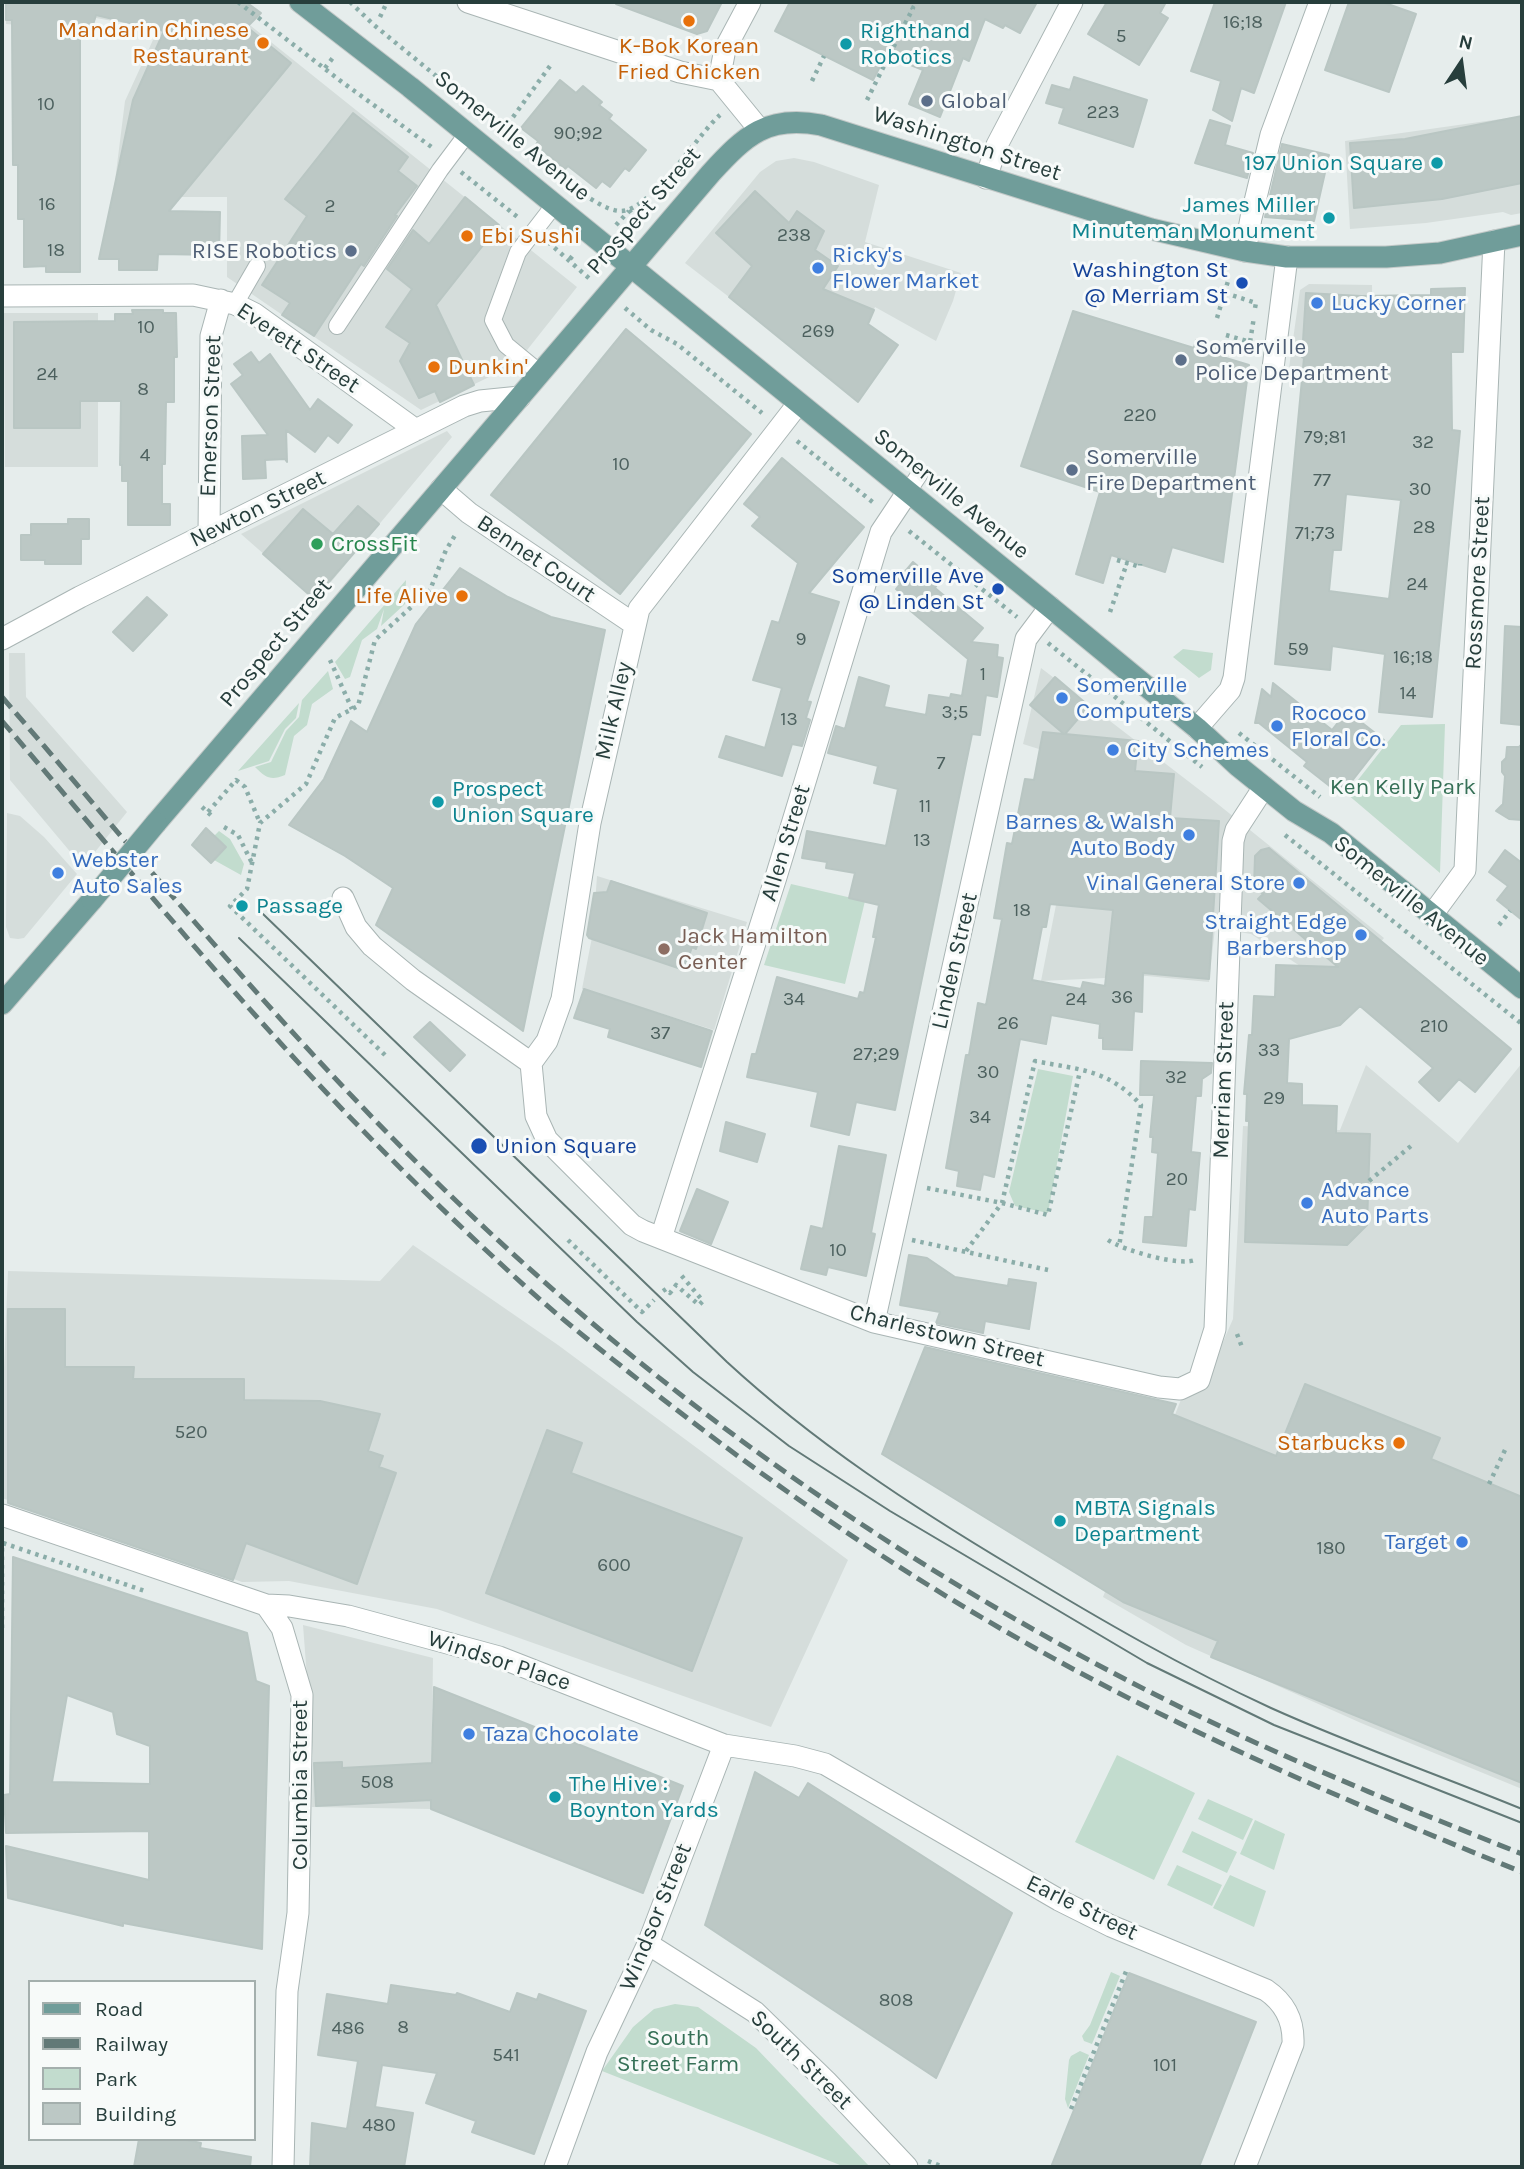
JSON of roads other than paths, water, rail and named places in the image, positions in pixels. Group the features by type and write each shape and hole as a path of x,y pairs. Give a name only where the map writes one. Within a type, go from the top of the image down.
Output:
{"main road":[{"name":"Somerville Avenue","path":"300,2 555,204 798,404 913,484 1050,607 1264,787 1294,811 1331,833 1522,988"},
{"name":"Washington Street","path":"759,129 787,121 820,125 1161,232 1245,251 1287,257 1385,257 1440,253 1522,235"},
{"name":"Prospect Street","path":"2,1004 710,173 738,144 759,129"}],"street":[{"path":"468,2 502,8 680,72 719,80 759,129"},
{"path":"719,80 725,48 750,2"},
{"path":"986,178 997,145 1072,2"},
{"path":"1245,251 1271,135 1320,2"},
{"name":"Rossmore Street","path":"1432,915 1465,870 1494,241"},
{"path":"1197,728 1230,690 1234,678 1287,257"},
{"name":"Everett Street","path":"2,296 193,295 228,302 255,314 416,430"},
{"name":"Emerson Street","path":"209,533 211,335 228,302"},
{"name":"Newton Street","path":"2,639 80,597 416,430 480,401 520,397"},
{"name":"Milk Alley","path":"530,1063 547,1041 562,999 590,823 639,609 798,404"},
{"name":"Allen Street","path":"661,1238 776,877 881,532 913,484"},
{"name":"Bennet Court","path":"441,489 469,513 634,624"},
{"name":"Linden Street","path":"874,1322 1026,639 1050,607"},
{"name":"Merriam Street","path":"1199,1380 1215,1329 1233,841 1236,830 1264,787"},
{"path":"343,898 356,927 372,946 413,979 530,1063"},
{"name":"Charlestown Street","path":"530,1063 536,1115 547,1140 632,1225 874,1322 1159,1387 1180,1389 1199,1380"},
{"path":"2,1516 266,1605"},
{"name":"Windsor Place","path":"266,1605 348,1616 499,1657 724,1745"},
{"name":"Columbia Street","path":"266,1605 282,1628 302,1695 298,1913 287,1991 284,2167"},
{"name":"Windsor Street","path":"555,2167 597,2052 648,1944 724,1745"},
{"name":"Earle Street","path":"724,1745 795,1756 825,1764 1059,1900 1111,1926 1255,1985 1275,1996 1290,2018 1293,2044 1245,2167"},
{"name":"South Street","path":"648,1944 755,2012 800,2054 907,2167"}],"lane":[{"path":"337,326 446,159 467,134"},
{"path":"540,373 506,345 493,323 518,252 555,204"},
{"path":"228,302 257,266"}],"tram line":[{"path":"263,914 727,1362 760,1392 830,1447 939,1521 1046,1587 1205,1676 1302,1722 1522,1809"},
{"path":"239,938 637,1322 693,1372 789,1446 890,1511 1147,1663 1274,1725 1522,1823"}],"railway":[{"path":"2,697 177,902 358,1103 487,1230 565,1300 728,1430 900,1549 1081,1656 1174,1704 1303,1764 1522,1854"},
{"path":"2,721 230,987 384,1152 548,1306 711,1436 838,1527 903,1569 969,1610 1105,1686 1304,1781 1522,1872"}],"place":[{"name":"K-Bok Korean Fried Chicken","path":"689,21"},
{"name":"Mandarin Chinese Restaurant","path":"263,43"},
{"name":"Righthand Robotics","path":"846,44"},
{"name":"Global","path":"927,101"},
{"name":"197 Union Square","path":"1437,163"},
{"name":"James Miller Minuteman Monument","path":"1329,218"},
{"name":"Ebi Sushi","path":"467,236"},
{"name":"RISE Robotics","path":"351,251"},
{"name":"Ricky's Flower Market","path":"818,268"},
{"name":"Washington St @ Merriam St","path":"1242,283"},
{"name":"Lucky Corner","path":"1317,303"},
{"name":"Somerville Police Department","path":"1181,360"},
{"name":"Dunkin'","path":"434,367"},
{"name":"Somerville Fire Department","path":"1072,470"},
{"name":"CrossFit","path":"317,544"},
{"name":"Somerville Ave @ Linden St","path":"998,589"},
{"name":"Life Alive","path":"462,596"},
{"name":"Somerville Computers","path":"1062,698"},
{"name":"Rococo Floral Co.","path":"1277,726"},
{"name":"City Schemes","path":"1113,750"},
{"name":"Prospect Union Square","path":"438,802"},
{"name":"Barnes & Walsh Auto Body","path":"1189,835"},
{"name":"Webster Auto Sales","path":"58,873"},
{"name":"Vinal General Store","path":"1299,883"},
{"name":"Passage","path":"242,906"},
{"name":"Straight Edge Barbershop","path":"1361,935"},
{"name":"Jack Hamilton Center","path":"664,949"},
{"name":"Union Square","path":"479,1146"},
{"name":"Advance Auto Parts","path":"1307,1203"},
{"name":"Starbucks","path":"1399,1443"},
{"name":"MBTA Signals Department","path":"1060,1521"},
{"name":"Target","path":"1462,1542"},
{"name":"Taza Chocolate","path":"469,1734"},
{"name":"The Hive : Boynton Yards","path":"555,1797"}],"park label":[{"name":"Ken Kelly Park","path":"1403,787"},
{"name":"South Street Farm","path":"678,2051"}]}
